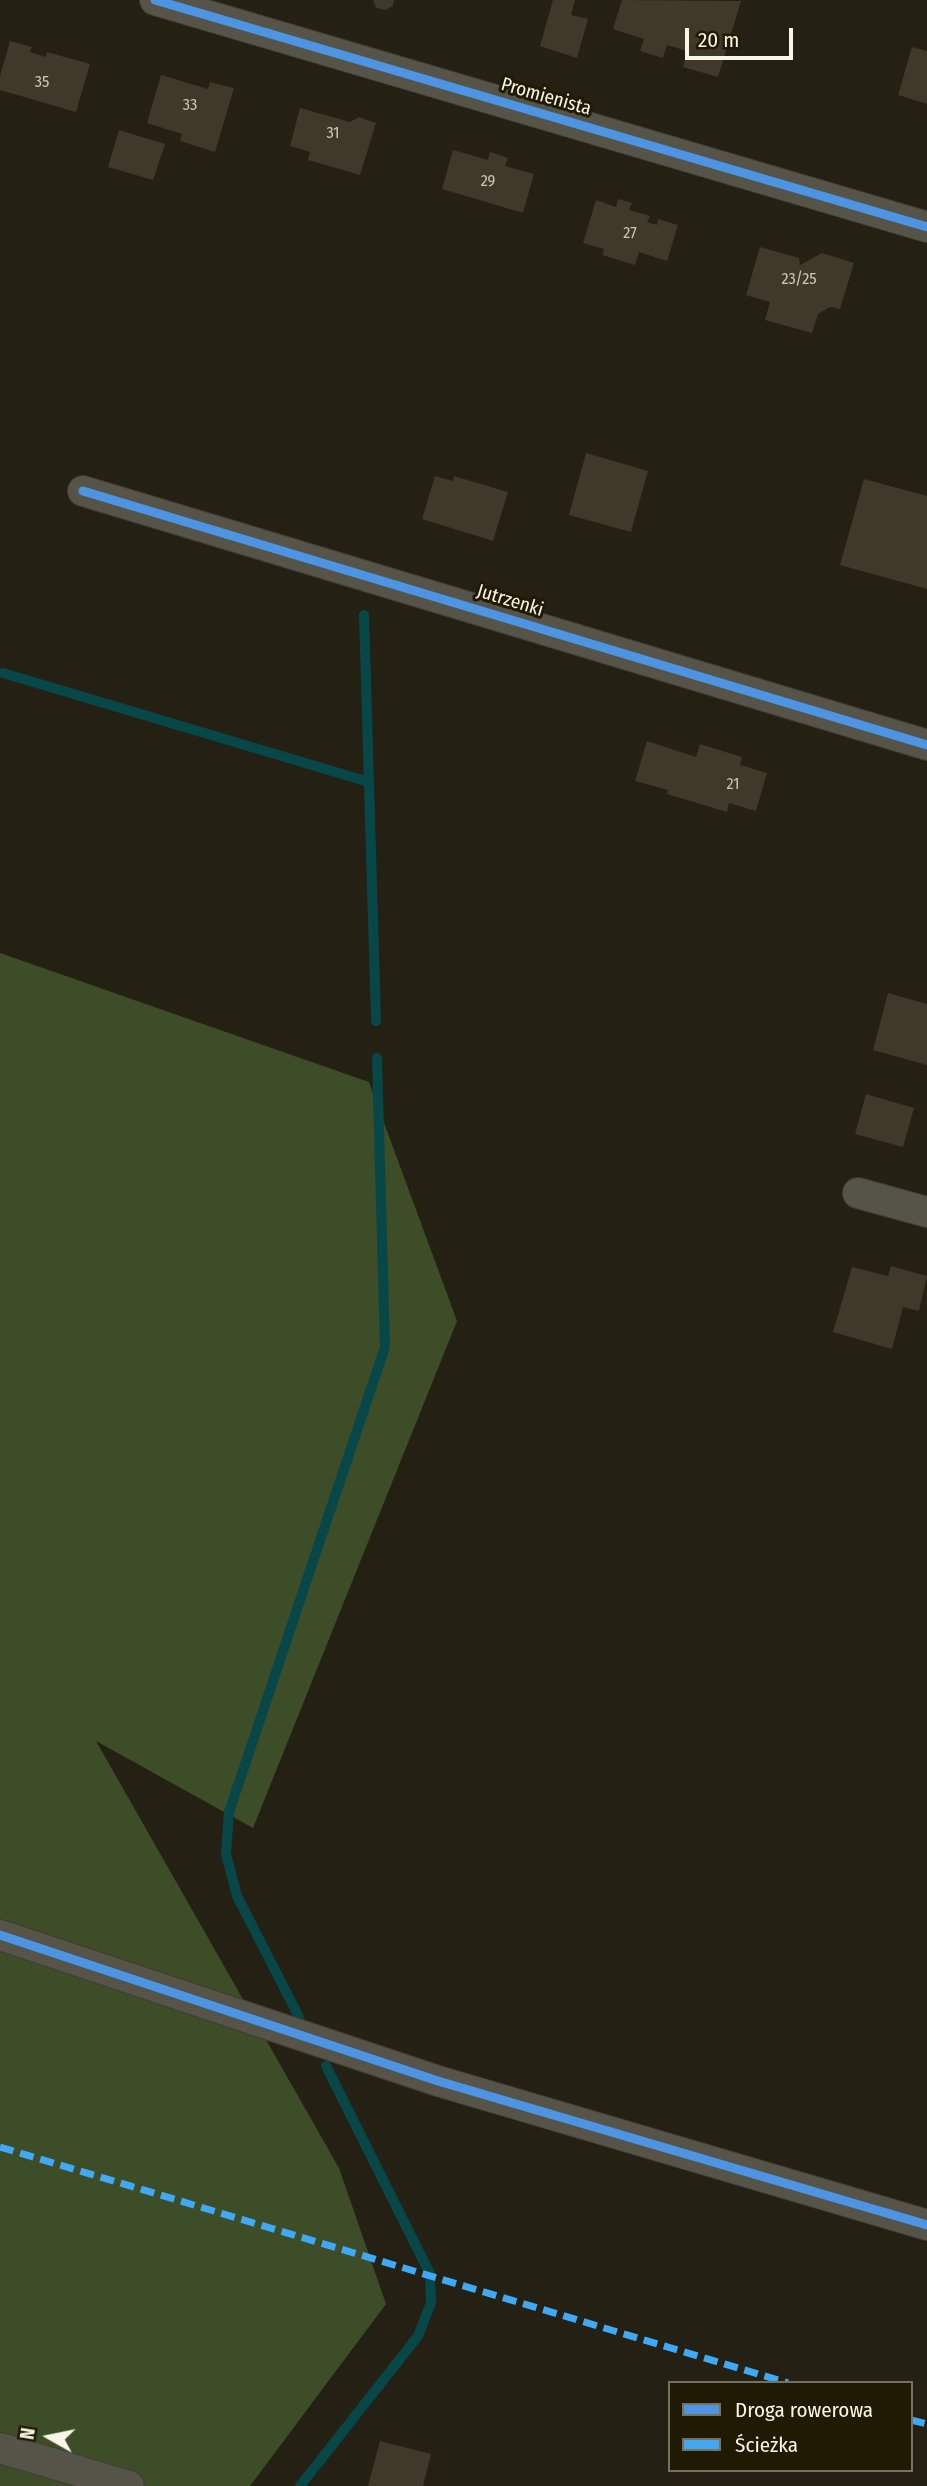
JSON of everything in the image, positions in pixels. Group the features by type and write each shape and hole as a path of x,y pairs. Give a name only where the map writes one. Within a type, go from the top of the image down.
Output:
{"street":[{"name":"Promienista","path":"155,0 927,227"},
{"name":"Jutrzenki","path":"83,491 927,745"},
{"path":"858,1194 927,1212"},
{"path":"0,1935 438,2081 927,2225"},
{"path":"0,2448 129,2486"}],"green space":[{"path":"0,953 369,1082 457,1321 253,1828 96,1741 339,2168 386,2304 250,2486 0,2486"}],"building":[{"path":"373,0 394,0 393,6 385,10 376,8"},
{"path":"553,0 575,0 571,15 588,19 577,58 540,46"},
{"path":"622,0 741,1 718,77 683,67 687,51 667,45 663,58 640,51 644,39 613,29"},
{"path":"10,41 32,47 30,52 46,57 47,52 90,64 76,112 0,90 0,76"},
{"path":"912,47 927,51 927,104 898,95"},
{"path":"161,75 208,89 210,82 234,88 215,152 180,141 182,134 147,123"},
{"path":"300,108 350,122 359,117 376,123 360,175 308,160 310,152 290,146"},
{"path":"119,130 165,144 153,180 108,167"},
{"path":"453,150 488,160 490,152 508,158 505,166 534,174 523,213 442,189"},
{"path":"618,199 632,203 629,210 650,216 647,222 657,225 658,219 678,225 667,261 639,252 635,265 602,255 604,249 583,243 596,200 616,207"},
{"path":"760,247 799,258 800,265 822,253 854,263 840,309 830,307 818,314 812,333 765,320 770,302 746,295"},
{"path":"586,453 648,471 631,532 569,515"},
{"path":"435,476 453,481 454,476 508,492 493,541 422,519"},
{"path":"864,479 927,496 927,589 840,565"},
{"path":"647,741 696,757 700,744 742,757 740,765 767,773 756,811 729,803 727,812 667,794 668,790 635,781"},
{"path":"888,993 927,1004 927,1065 873,1050"},
{"path":"866,1094 914,1108 903,1147 855,1134"},
{"path":"891,1266 927,1276 919,1311 903,1307 892,1349 833,1332 852,1267 888,1276"},
{"path":"380,2441 431,2454 423,2486 368,2486"}],"waterway":[{"path":"364,615 376,1021"},
{"path":"3,673 369,782"},
{"path":"299,2017 237,1896 226,1854 229,1812 385,1347 377,1058"},
{"path":"300,2486 418,2336 431,2303 430,2274 326,2066"}],"marked path":[{"path":"0,2147 781,2381"},
{"path":"913,2420 927,2424"}],"cycle path":[{"path":"155,0 927,227"},
{"path":"83,491 927,745"},
{"path":"0,1935 438,2081 927,2225"}]}
